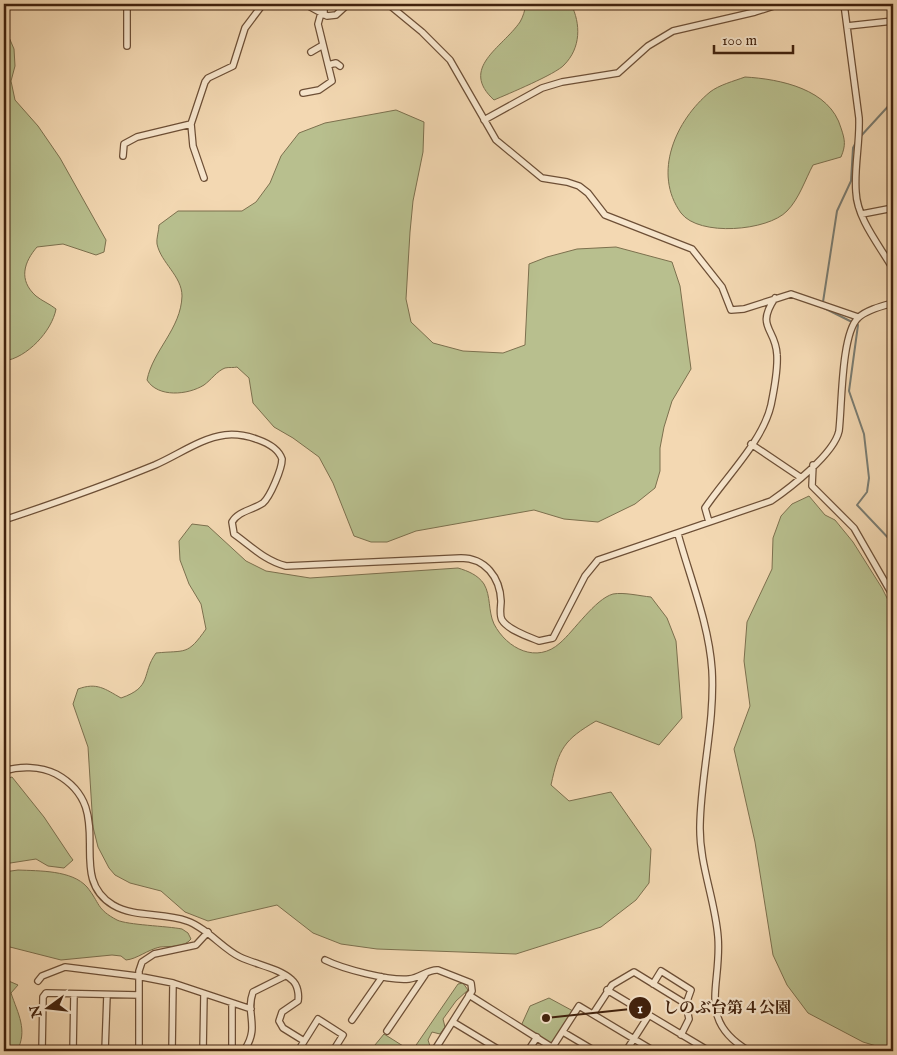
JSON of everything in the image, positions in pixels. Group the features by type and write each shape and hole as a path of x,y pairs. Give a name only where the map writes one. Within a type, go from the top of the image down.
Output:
{"street":[{"path":"127,4 127,46"},
{"path":"204,178 193,146 190,124 205,82 233,66 245,28 263,4"},
{"path":"305,4 322,14 334,16 348,4"},
{"path":"303,93 319,90 332,81 318,24 324,4"},
{"path":"388,4 422,32 450,60 496,140 542,178 568,182 579,186 588,193 601,213 692,249 722,287 732,310 744,309 791,294 858,317"},
{"path":"484,120 542,88 562,82 618,73 648,46 673,31 755,12 780,4"},
{"path":"844,4 859,118 860,136 856,193 862,214 893,269"},
{"path":"847,26 893,21"},
{"path":"310,52 323,44"},
{"path":"328,65 336,63 340,66"},
{"path":"123,156 124,144 137,137 190,124"},
{"path":"862,214 893,208"},
{"path":"709,522 705,508 730,477 751,444 762,426 771,403 778,354 766,318 768,309 775,298"},
{"path":"4,520 138,472 204,441 227,434 246,436 275,449 282,459 279,474 264,503 237,516 232,522 234,534 274,564 286,566 461,558 477,560 490,570 496,578 503,621 539,641 553,638 585,576 598,560 771,501 813,465 838,439 847,342 851,327 858,317 893,303"},
{"path":"751,444 800,477"},
{"path":"813,465 812,486 854,528 893,596"},
{"path":"678,534 706,633 712,671 711,734 700,826 703,861 718,936 716,1008 724,1031 737,1044 749,1051"},
{"path":"4,771 18,768 41,769 54,773 74,787 89,816 89,862 93,880 112,905 125,910 186,920 208,932 240,957 294,982 298,1002 282,1012 280,1024 304,1041"},
{"path":"139,1051 140,967 147,956 196,944 208,932"},
{"path":"326,960 337,966 398,980 412,979 426,974"},
{"path":"38,981 42,976 65,967 173,983 251,1009"},
{"path":"387,1031 426,974 432,969 438,970 471,983 472,988 436,1049 443,1051"},
{"path":"653,984 661,971 691,990 686,1004 689,1019 681,1035"},
{"path":"593,1014 607,990 634,972 686,1004"},
{"path":"236,1051 245,1049 252,1038 251,1009 253,992 284,976"},
{"path":"352,1020 382,977"},
{"path":"172,1051 173,983"},
{"path":"607,990 709,1051"},
{"path":"42,1051 43,998 46,993 139,995"},
{"path":"73,1051 74,994"},
{"path":"203,1051 204,994"},
{"path":"105,1051 107,995"},
{"path":"469,995 537,1037 552,1049 579,1006 654,1051"},
{"path":"232,1004 232,1051"},
{"path":"626,1051 649,1015"},
{"path":"298,1051 318,1019 343,1035 333,1051"},
{"path":"452,1022 501,1051"},
{"path":"563,1032 595,1051"},
{"path":"528,1051 537,1037"}],"green space":[{"path":"526,4 571,4 578,28 574,51 559,69 494,100 484,89 481,78 482,68 487,59 520,22"},
{"path":"4,35 8,35 14,49 15,66 11,81 15,100 38,126 60,158 106,240 104,252 96,255 63,244 37,247 26,265 25,277 30,290 56,309 54,317 44,334 30,349 13,359 4,361"},
{"path":"745,77 773,80 815,95 835,115 841,128 844,149 841,157 813,165 795,201 778,218 750,227 717,228 702,226 690,221 681,213 673,197 668,165 672,148 678,132 687,117 710,92 727,83"},
{"path":"396,110 424,122 423,152 413,201 406,299 411,322 433,343 463,351 503,353 525,345 529,264 547,257 577,249 616,247 672,262 680,286 691,369 672,401 664,427 660,448 660,471 655,488 635,504 598,522 564,519 534,510 416,531 387,542 371,542 354,536 333,483 319,457 274,427 253,403 249,378 237,367 225,368 204,385 182,393 158,390 147,380 150,369 177,319 182,296 179,282 159,251 157,242 159,225 178,211 242,211 256,202 270,183 281,156 299,133 325,123"},
{"path":"809,496 825,515 835,520 853,542 882,588 893,610 893,1051 863,1042 808,1013 787,985 773,955 755,842 734,749 750,706 744,661 747,622 772,569 773,538 781,516 792,504"},
{"path":"192,524 208,526 246,561 266,571 310,578 458,568 465,570 476,576 484,584 488,593 492,619 500,633 515,647 532,653 551,649 560,643 606,597 622,593 651,597 667,618 676,641 682,718 659,745 596,721 564,746 557,762 551,785 569,801 611,792 651,849 649,883 636,900 601,927 516,954 377,949 341,944 313,933 277,905 208,921 185,912 161,891 130,883 115,875 98,847 93,827 88,747 73,704 78,689 90,686 96,686 121,698 131,694 142,684 156,653 180,651 190,648 206,629 201,604 189,584 180,560 179,541"},
{"path":"12,777 44,817 73,860 64,868 48,866 36,859 4,864 4,779"},
{"path":"18,870 55,872 73,877 81,881 102,909 117,920 182,929 188,933 191,939 185,944 160,947 126,960 121,956 112,955 61,960 6,946 4,945 4,872"},
{"path":"4,979 18,985 11,993 22,1029 22,1036 17,1051 4,1051"},
{"path":"463,983 468,990 456,1001 443,1019 445,1027 440,1034 432,1032 428,1040 431,1049 429,1051 412,1051 458,984"},
{"path":"549,998 573,1011 552,1046 521,1026 530,1006"},
{"path":"384,1034 411,1051 370,1051"}],"waterway":[{"path":"860,137 893,101"},
{"path":"823,302 837,211 851,181 853,148 856,142"},
{"path":"822,307 858,325 849,391 864,434 869,478 867,492 857,505 893,543"}],"place":[{"name":"しのぶ台第４公園","path":"546,1018"}]}
